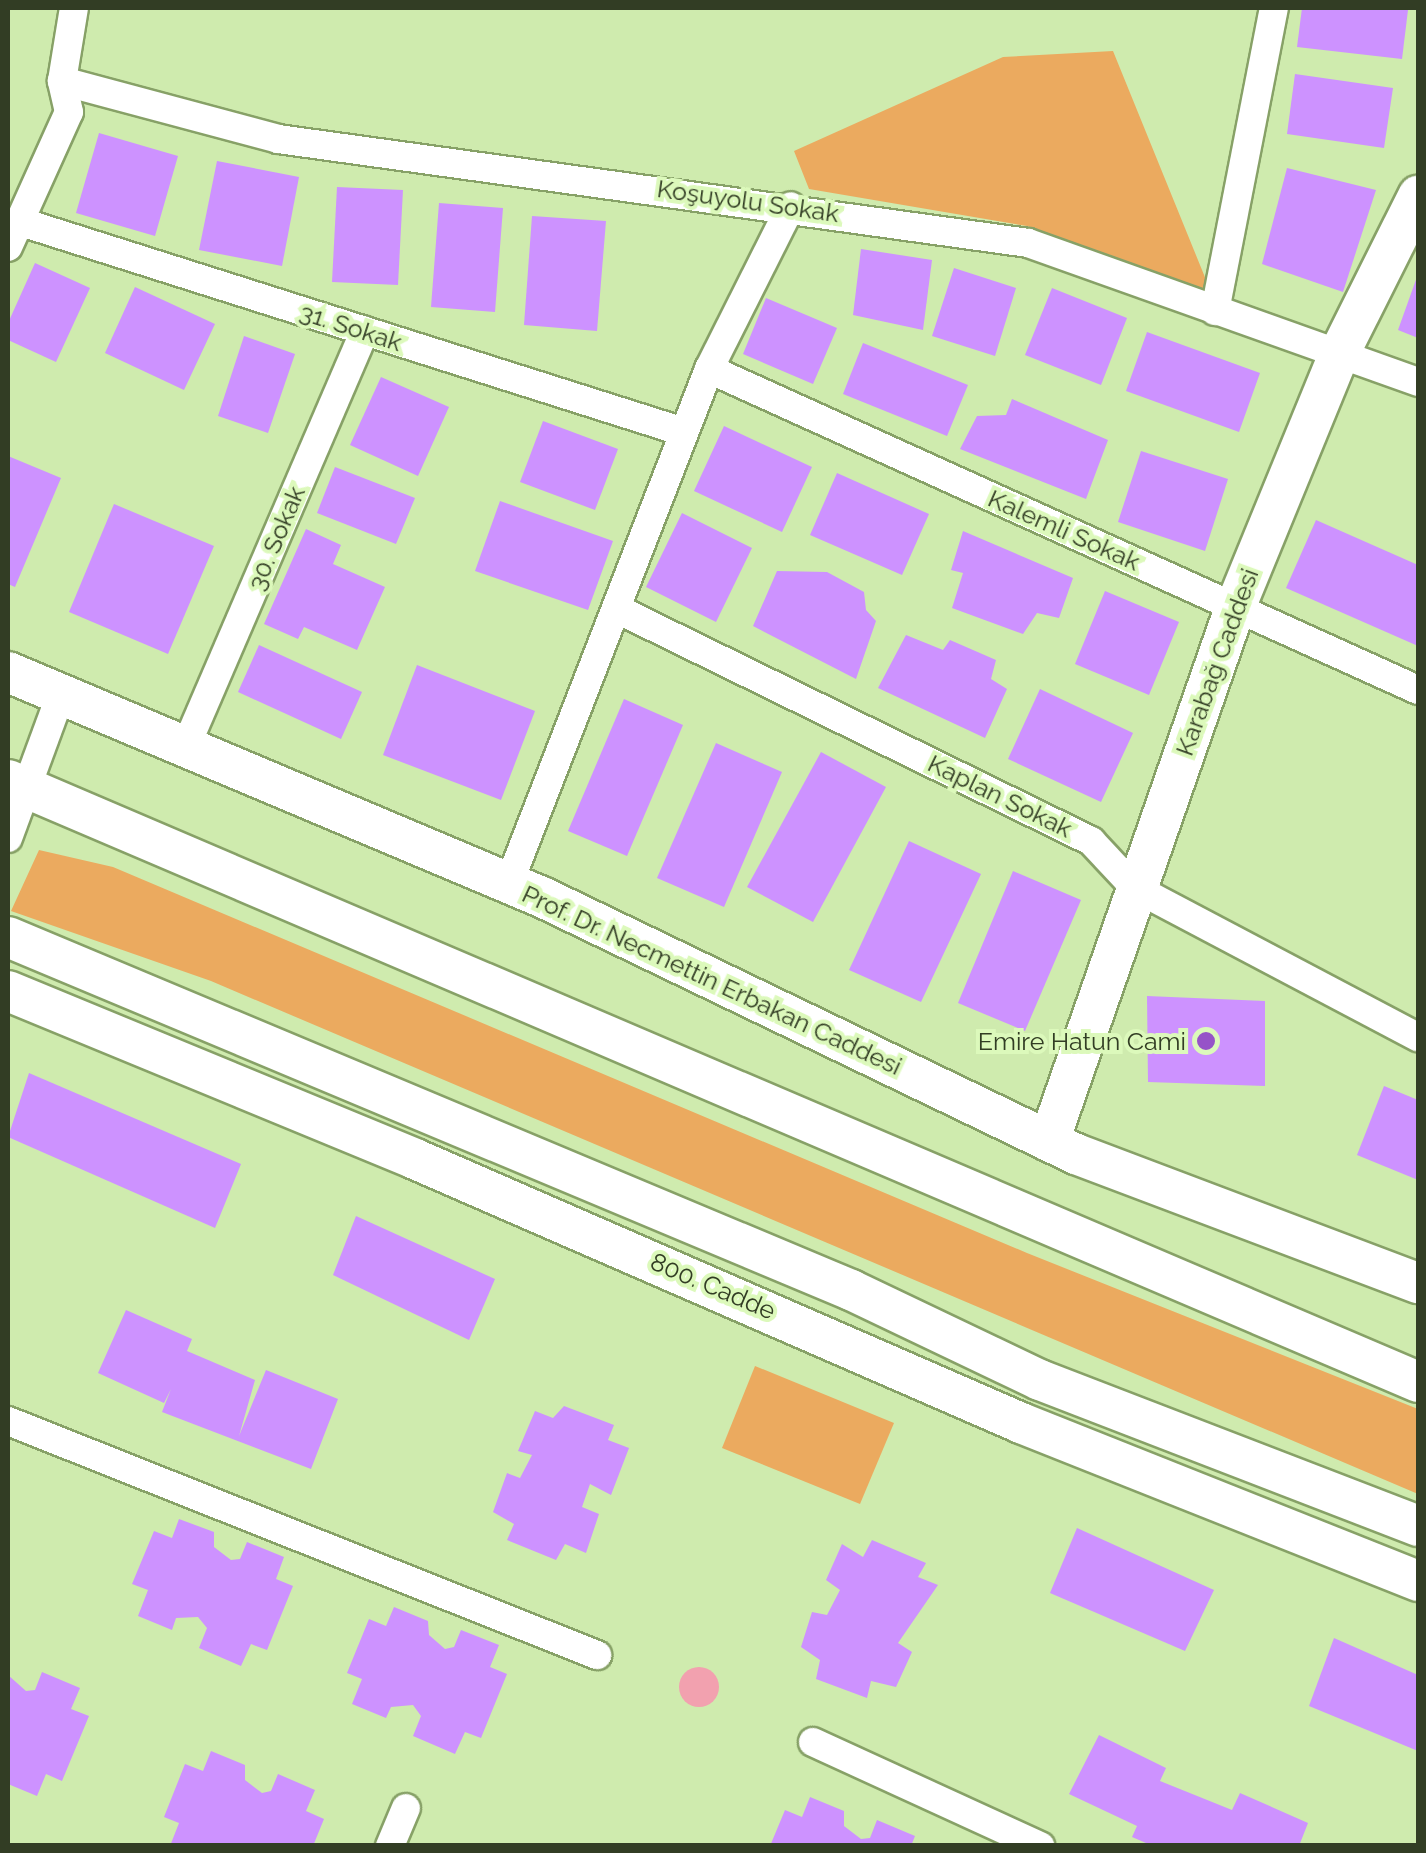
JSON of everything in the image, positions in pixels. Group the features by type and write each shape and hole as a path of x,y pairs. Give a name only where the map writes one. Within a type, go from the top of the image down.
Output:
{"street":[{"path":"1216,310 1274,8"},
{"path":"13,234 69,112 62,81 65,9"},
{"name":"Koşuyolu Sokak","path":"62,81 278,139 792,206 1028,244 1418,382"},
{"name":"Karabağ Caddesi","path":"1049,1141 1134,888 1235,608 1339,354 1418,196"},
{"path":"509,883 709,369 792,206"},
{"name":"31. Sokak","path":"13,234 365,331 684,432"},
{"name":"30. Sokak","path":"186,746 365,331"},
{"name":"Kalemli Sokak","path":"709,369 1418,690"},
{"name":"Kaplan Sokak","path":"617,608 1091,841 1134,888 1418,1037"},
{"name":"Prof. Dr. Necmettin Erbakan Caddesi","path":"8,672 509,883 1049,1141 1418,1283"},
{"path":"8,838 17,785 61,694"},
{"path":"17,785 1418,1382"},
{"name":"800. Cadde","path":"8,937 852,1290 1040,1380 1418,1526"},
{"name":"800. Cadde","path":"8,992 415,1159 1022,1423 1418,1582"},
{"path":"8,1421 597,1655"},
{"path":"813,1742 1040,1846"},
{"path":"390,1846 406,1808"}],"shaded area":[{"path":"1113,51 1213,297 1027,226 809,189 794,151 1003,57"},
{"path":"39,850 113,867 1027,1253 1418,1409 1418,1494 211,981 11,911"},
{"path":"755,1366 894,1423 860,1504 722,1448"},
{"path":"699,1667 713,1673 719,1687 713,1701 699,1707 685,1701 679,1687 685,1673"}],"building":[{"path":"1302,8 1408,10 1402,59 1297,47"},
{"path":"1295,74 1393,88 1384,148 1287,134"},
{"path":"99,133 178,156 155,236 76,213"},
{"path":"217,161 299,177 282,266 199,250"},
{"path":"1287,168 1376,190 1343,292 1262,264"},
{"path":"337,187 403,190 398,285 332,282"},
{"path":"439,203 503,208 495,312 431,307"},
{"path":"532,216 606,221 597,331 524,325"},
{"path":"861,249 932,260 923,330 853,315"},
{"path":"35,263 90,288 56,362 8,340 8,323"},
{"path":"954,268 1016,288 995,356 932,336"},
{"path":"1418,274 1418,338 1398,330"},
{"path":"135,287 215,324 184,390 105,353"},
{"path":"1052,288 1127,318 1101,385 1025,355"},
{"path":"766,298 837,328 813,384 743,354"},
{"path":"1147,332 1260,373 1239,432 1126,391"},
{"path":"244,336 295,354 268,433 218,416"},
{"path":"863,343 968,385 947,436 843,394"},
{"path":"381,377 449,407 418,476 350,445"},
{"path":"1012,399 1108,440 1086,499 960,449 977,416 1006,415"},
{"path":"543,421 618,449 595,510 520,482"},
{"path":"724,426 812,467 782,532 694,491"},
{"path":"1141,451 1228,479 1205,551 1118,522"},
{"path":"8,456 61,478 15,587 8,584"},
{"path":"335,467 415,498 396,544 317,513"},
{"path":"837,473 929,514 902,575 810,535"},
{"path":"500,501 613,541 588,610 475,571"},
{"path":"114,504 214,546 168,654 69,612"},
{"path":"682,513 752,548 716,622 646,587"},
{"path":"1316,520 1418,565 1418,646 1286,588"},
{"path":"306,529 341,545 333,564 385,587 357,650 304,627 298,639 264,624"},
{"path":"963,531 1073,578 1059,618 1037,613 1023,634 952,608 963,573 951,570"},
{"path":"777,571 827,572 864,592 866,610 876,621 856,679 753,626"},
{"path":"1105,591 1179,622 1149,695 1075,664"},
{"path":"906,635 943,650 950,640 996,660 991,679 1007,689 985,738 878,688"},
{"path":"259,645 362,692 341,739 238,692"},
{"path":"417,665 535,711 501,800 383,755"},
{"path":"1040,689 1133,733 1101,802 1008,759"},
{"path":"624,699 683,725 627,856 568,831"},
{"path":"716,743 782,772 724,907 657,878"},
{"path":"821,752 886,787 813,922 747,887"},
{"path":"909,841 981,874 921,1002 849,970"},
{"path":"1013,871 1081,900 1025,1031 958,1003"},
{"name":"Emire Hatun Cami","path":"1147,996 1265,1001 1265,1086 1148,1082"},
{"path":"29,1073 241,1164 215,1228 8,1137"},
{"path":"1384,1086 1418,1100 1418,1180 1357,1155"},
{"path":"356,1216 495,1279 469,1340 333,1275"},
{"path":"126,1310 192,1339 187,1351 255,1380 239,1436 266,1370 338,1399 311,1469 162,1412 171,1389 164,1403 98,1373"},
{"path":"564,1406 614,1425 608,1440 629,1448 611,1495 590,1484 582,1507 599,1514 586,1553 565,1544 556,1560 507,1540 514,1524 493,1512 507,1473 520,1478 532,1455 518,1451 535,1411 553,1418"},
{"path":"179,1519 214,1532 214,1547 231,1560 240,1559 247,1542 284,1557 276,1579 293,1586 267,1650 251,1644 241,1666 199,1648 207,1628 198,1617 176,1618 172,1630 138,1616 148,1590 132,1584 154,1531 172,1538"},
{"path":"1077,1528 1214,1590 1185,1651 1050,1593"},
{"path":"872,1540 926,1563 918,1577 938,1585 898,1643 912,1652 896,1687 871,1681 867,1698 816,1679 820,1660 801,1647 812,1612 827,1615 840,1590 826,1580 842,1544 863,1557"},
{"path":"394,1607 428,1621 429,1635 445,1649 454,1647 461,1630 499,1645 490,1667 507,1674 481,1738 465,1732 455,1754 413,1736 421,1716 413,1705 391,1707 386,1718 352,1704 362,1679 347,1673 369,1619 386,1626"},
{"path":"1334,1638 1418,1675 1418,1751 1309,1706"},
{"path":"42,1672 80,1688 71,1709 89,1716 62,1781 46,1774 37,1796 8,1784 8,1675 26,1691 35,1690"},
{"path":"1099,1735 1166,1768 1160,1781 1232,1810 1240,1793 1308,1823 1299,1846 1153,1846 1132,1837 1137,1826 1069,1794"},
{"path":"211,1751 245,1765 245,1780 262,1793 271,1791 278,1774 315,1790 306,1811 324,1819 313,1846 170,1846 179,1823 164,1817 185,1764 203,1771"},
{"path":"810,1797 844,1811 844,1826 861,1839 870,1838 877,1820 915,1836 911,1846 770,1846 785,1810 802,1817"}],"place":[{"name":"Emire Hatun Cami","path":"1206,1041"}]}
